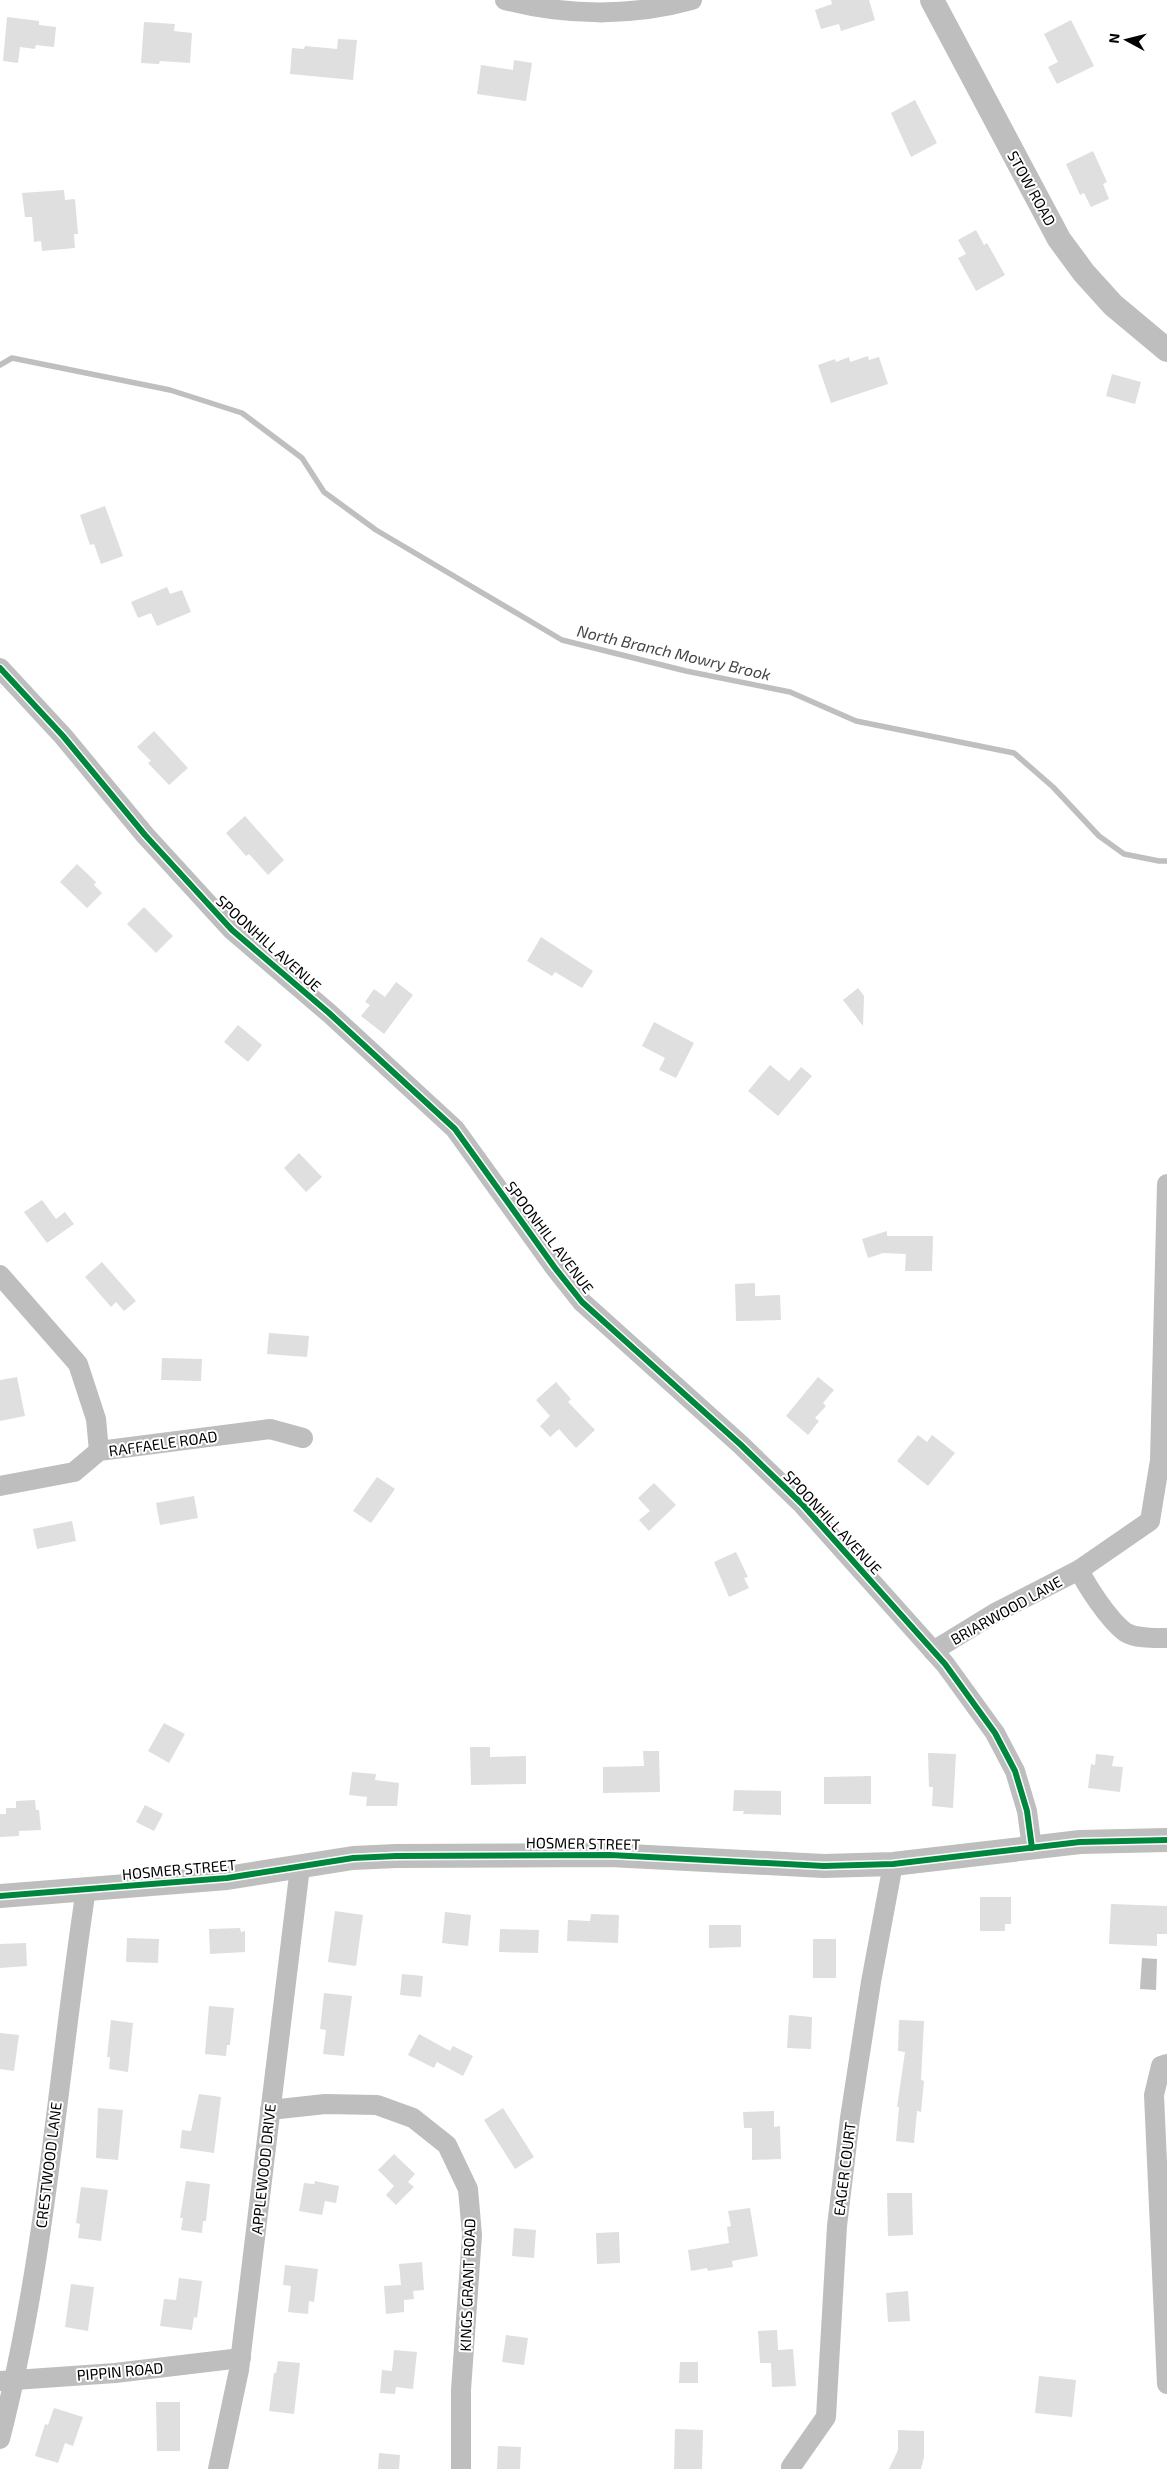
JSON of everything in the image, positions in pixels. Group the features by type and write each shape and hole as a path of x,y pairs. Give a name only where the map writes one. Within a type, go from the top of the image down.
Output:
{"street":[{"path":"504,0 525,5 597,12 661,9 692,0"},
{"name":"STOW ROAD","path":"932,0 1059,239 1084,273 1113,305 1167,350"},
{"name":"SPOONHILL AVENUE","path":"0,668 63,736 139,829 232,930 330,1013 455,1129 555,1268 582,1302 772,1474 831,1536 934,1651 971,1697 995,1733 1014,1771 1027,1811 1032,1848"},
{"name":"BRIARWOOD LANE","path":"934,1651 995,1613 1079,1570 1150,1522 1164,1460 1167,1184"},
{"path":"0,1275 78,1364 96,1419 100,1451"},
{"name":"RAFFAELE ROAD","path":"0,1486 74,1472 100,1451 270,1429 302,1438"},
{"name":"BRIARWOOD LANE","path":"1079,1570 1090,1590 1126,1633 1148,1638 1167,1638"},
{"name":"HOSMER STREET","path":"0,1896 226,1878 300,1866 379,1857 516,1854 696,1858 824,1866 893,1864 1080,1842 1167,1840"},
{"name":"EAGER COURT","path":"791,2467 826,2417 837,2226 850,2118 871,1982 893,1864"},
{"name":"APPLEWOOD DRIVE","path":"218,2469 241,2358 300,1866"},
{"name":"CRESTWOOD LANE","path":"0,2439 8,2380 34,2272 70,1993 86,1889"},
{"path":"1167,2064 1161,2066 1154,2095 1167,2384"},
{"name":"KINGS GRANT ROAD","path":"270,2110 324,2104 378,2105 413,2118 447,2145 468,2189 472,2235 461,2390 461,2469"},
{"name":"PIPPIN ROAD","path":"8,2380 115,2373 241,2358"}],"shaded area":[{"path":"1142,1958 1157,1959 1156,1990 1140,1989"}],"building":[{"path":"831,0 869,0 875,20 841,31 839,24 821,29 815,10 832,4"},
{"path":"7,17 39,21 39,25 56,27 54,47 36,45 35,49 20,47 18,63 3,61"},
{"path":"1071,20 1094,66 1057,84 1048,67 1058,62 1044,34"},
{"path":"144,22 175,24 174,31 192,33 190,63 160,61 159,64 141,63"},
{"path":"338,39 357,40 353,80 290,74 292,48 304,49 305,46 337,49"},
{"path":"514,60 532,63 526,101 477,94 481,65 513,70"},
{"path":"915,100 937,143 911,157 891,113"},
{"path":"1093,151 1107,182 1103,184 1109,199 1091,207 1084,193 1080,195 1066,164"},
{"path":"64,190 65,200 75,199 78,234 74,234 75,248 42,251 41,241 34,242 32,217 25,217 22,193"},
{"path":"976,230 984,245 987,243 1005,275 976,291 958,258 966,254 958,240"},
{"path":"868,356 869,360 879,357 888,384 831,403 818,365 835,359 836,362 849,357 850,362"},
{"path":"1112,374 1141,382 1135,404 1106,396"},
{"path":"105,506 123,556 101,564 94,544 90,545 80,515"},
{"path":"167,587 170,594 182,590 191,612 157,626 151,613 138,618 131,602"},
{"path":"154,731 188,768 169,785 148,763 151,761 137,747"},
{"path":"245,816 284,860 268,875 249,854 246,856 226,833"},
{"path":"77,864 96,882 94,885 102,893 87,908 60,882"},
{"path":"144,907 173,936 156,953 127,924"},
{"path":"541,937 593,971 582,988 555,972 552,976 527,961"},
{"path":"396,982 413,995 384,1034 361,1016 370,1005 365,1002 374,989 385,997"},
{"path":"858,988 864,996 863,1026 843,1000"},
{"path":"654,1022 694,1043 676,1078 659,1070 665,1058 642,1046"},
{"path":"238,1025 262,1045 248,1062 224,1042"},
{"path":"770,1065 789,1081 801,1067 812,1076 778,1116 748,1091"},
{"path":"299,1153 322,1177 306,1192 284,1168"},
{"path":"42,1200 56,1219 65,1212 74,1224 47,1243 24,1212"},
{"path":"887,1231 887,1236 933,1236 932,1271 905,1271 906,1254 883,1253 868,1258 862,1239"},
{"path":"102,1262 136,1301 124,1311 116,1302 111,1307 85,1277"},
{"path":"755,1283 755,1296 780,1295 781,1320 736,1321 735,1284"},
{"path":"269,1333 309,1336 307,1357 267,1354"},
{"path":"162,1358 202,1359 201,1381 161,1380"},
{"path":"17,1377 25,1416 0,1421 0,1380"},
{"path":"818,1377 834,1390 823,1403 826,1406 815,1418 819,1421 808,1435 786,1416"},
{"path":"556,1382 571,1399 568,1402 595,1430 576,1448 559,1429 550,1437 540,1426 550,1416 536,1400"},
{"path":"918,1435 927,1442 932,1435 955,1453 928,1486 897,1461"},
{"path":"377,1477 395,1489 371,1523 353,1511"},
{"path":"654,1483 676,1505 649,1531 639,1520 650,1511 638,1498"},
{"path":"194,1496 198,1518 160,1525 156,1503"},
{"path":"72,1521 76,1541 37,1549 33,1529"},
{"path":"736,1552 748,1577 744,1578 749,1588 729,1597 714,1562"},
{"path":"164,1723 185,1734 169,1763 148,1751"},
{"path":"470,1747 490,1747 490,1757 526,1756 526,1784 471,1785"},
{"path":"643,1751 659,1751 660,1792 603,1793 603,1767 644,1766"},
{"path":"928,1753 956,1754 953,1808 932,1806 933,1787 929,1787"},
{"path":"1096,1754 1114,1756 1112,1766 1123,1767 1120,1792 1088,1788 1091,1764 1095,1765"},
{"path":"352,1772 376,1774 375,1780 399,1783 397,1806 366,1806 367,1797 349,1795"},
{"path":"871,1776 871,1804 824,1804 824,1777"},
{"path":"734,1790 781,1791 781,1815 743,1814 744,1811 733,1811"},
{"path":"35,1800 36,1810 39,1810 41,1830 19,1831 19,1836 0,1837 0,1814 6,1814 6,1808 16,1808 16,1801"},
{"path":"145,1805 163,1814 154,1831 136,1822"},
{"path":"980,1897 1011,1897 1011,1924 1005,1924 1005,1931 980,1931"},
{"path":"1111,1904 1167,1906 1167,1934 1157,1934 1157,1946 1109,1944"},
{"path":"335,1911 363,1915 356,1966 328,1962"},
{"path":"445,1912 471,1915 468,1946 442,1943"},
{"path":"591,1914 619,1915 618,1943 567,1941 568,1920 590,1921"},
{"path":"709,1925 741,1925 741,1947 709,1948"},
{"path":"240,1928 241,1932 245,1931 245,1952 210,1954 209,1929"},
{"path":"500,1929 539,1930 538,1953 499,1952"},
{"path":"127,1938 159,1939 158,1963 126,1962"},
{"path":"813,1939 836,1939 836,1978 813,1978"},
{"path":"26,1943 27,1966 0,1968 0,1944"},
{"path":"402,1974 423,1976 421,1997 400,1995"},
{"path":"324,1993 352,1996 344,2056 323,2054 326,2030 320,2029"},
{"path":"209,2006 234,2008 230,2045 227,2045 226,2056 205,2054"},
{"path":"789,2015 812,2017 811,2049 787,2048"},
{"path":"111,2020 133,2023 128,2072 109,2069 110,2057 107,2057"},
{"path":"899,2020 924,2021 921,2080 924,2081 921,2112 917,2111 914,2143 896,2141 899,2107 897,2107 905,2052 898,2051"},
{"path":"0,2033 19,2035 14,2071 0,2069"},
{"path":"419,2034 450,2051 453,2046 473,2056 463,2076 437,2062 434,2068 408,2055"},
{"path":"199,2094 221,2097 214,2153 180,2148 182,2130 191,2131"},
{"path":"98,2108 123,2110 118,2160 96,2158"},
{"path":"503,2108 534,2157 515,2169 484,2120"},
{"path":"774,2111 774,2127 780,2126 781,2159 752,2160 752,2128 744,2128 743,2112"},
{"path":"394,2154 415,2174 408,2182 414,2187 396,2205 386,2195 394,2186 378,2170"},
{"path":"186,2181 210,2184 206,2221 203,2221 202,2233 181,2230 183,2218 180,2218"},
{"path":"315,2181 339,2186 336,2203 325,2201 322,2215 299,2211 304,2183 314,2184"},
{"path":"81,2187 108,2190 101,2241 78,2238 80,2224 76,2223"},
{"path":"887,2193 912,2193 913,2235 888,2236"},
{"path":"750,2208 758,2256 732,2261 733,2267 708,2271 707,2268 691,2271 688,2250 729,2243 727,2227 731,2226 728,2211"},
{"path":"514,2228 536,2230 534,2258 512,2256"},
{"path":"619,2232 620,2263 597,2264 596,2233"},
{"path":"422,2262 424,2290 413,2291 414,2299 404,2300 404,2312 386,2314 384,2286 401,2285 399,2264"},
{"path":"285,2265 318,2269 314,2302 309,2301 308,2314 288,2312 291,2286 283,2285"},
{"path":"179,2278 202,2281 197,2318 194,2317 192,2330 160,2326 164,2299 176,2300"},
{"path":"71,2284 94,2287 88,2331 65,2327"},
{"path":"908,2291 910,2321 888,2322 886,2293"},
{"path":"777,2330 778,2350 793,2349 796,2386 772,2387 771,2363 760,2363 758,2331"},
{"path":"506,2335 528,2338 524,2365 502,2362"},
{"path":"394,2350 417,2352 413,2389 396,2387 395,2394 380,2393 382,2370 392,2371"},
{"path":"278,2361 300,2363 294,2414 269,2411 274,2373 276,2373"},
{"path":"680,2362 698,2362 698,2383 679,2383"},
{"path":"1039,2376 1076,2380 1072,2417 1035,2413"},
{"path":"156,2402 180,2402 180,2451 157,2451"},
{"path":"54,2408 83,2417 73,2446 65,2443 58,2463 35,2456 45,2424 48,2425"},
{"path":"675,2429 703,2430 702,2469 674,2469"},
{"path":"898,2430 924,2431 924,2457 921,2469 889,2469 898,2450"},
{"path":"498,2446 521,2447 520,2469 497,2469"},
{"path":"379,2453 400,2455 399,2469 378,2469"}],"waterway":[{"name":"North Branch Mowry Brook","path":"0,365 12,358 170,390 242,413 302,458 324,492 376,530 562,640 686,671 790,692 856,721 1014,753 1053,787 1099,836 1124,854 1167,861"}],"cycle path":[{"path":"0,668 63,736 145,835 232,930 329,1013 455,1129 555,1268 582,1302 741,1445 802,1504 945,1664 995,1733 1015,1771 1027,1811 1032,1848"},
{"path":"0,1896 227,1878 353,1858 610,1855 824,1866 893,1864 1080,1842 1167,1840"}]}
